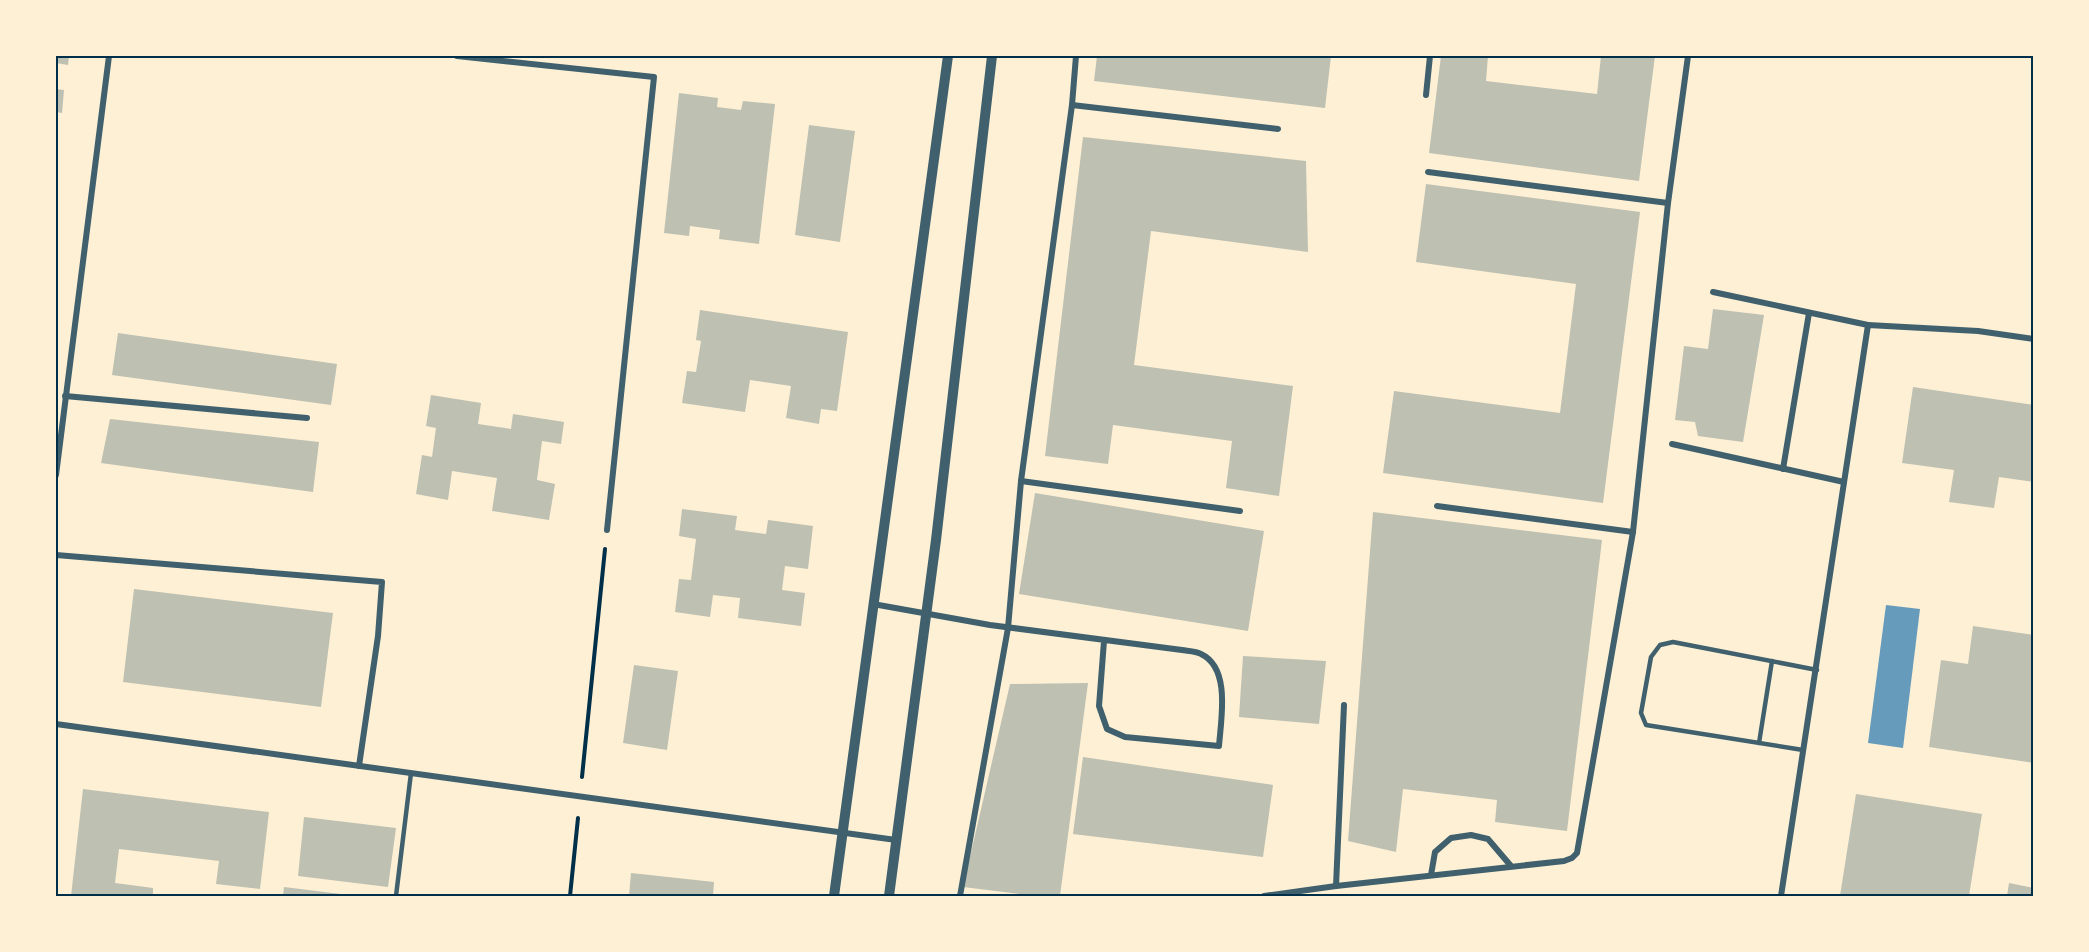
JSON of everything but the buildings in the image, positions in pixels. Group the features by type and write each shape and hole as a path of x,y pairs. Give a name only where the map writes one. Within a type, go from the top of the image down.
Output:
{"street":[{"path":"56,475 109,56"},
{"path":"457,56 654,77 607,530"},
{"path":"834,897 948,56"},
{"path":"889,897 926,612 992,56"},
{"path":"960,897 1008,628 1021,481 1072,105 1076,56"},
{"path":"1426,95 1430,56"},
{"path":"1264,897 1336,886 1564,861 1577,853 1633,532 1668,203 1688,56"},
{"path":"1072,105 1278,129"},
{"path":"1428,172 1668,203"},
{"path":"1713,292 1868,325 1978,332 2034,339"},
{"path":"1783,469 1809,313"},
{"path":"1781,897 1868,325"},
{"path":"65,396 307,418"},
{"path":"1672,444 1844,482"},
{"path":"1021,481 1240,511"},
{"path":"1437,506 1633,532"},
{"path":"56,555 382,582 378,636 359,766"},
{"path":"872,604 1008,628 1202,654 1217,668 1222,693 1219,746 1125,737 1107,729 1099,706 1104,641"},
{"path":"1336,886 1344,705"},
{"path":"56,724 896,840"},
{"path":"1431,875 1436,852 1451,838 1471,835 1488,839 1511,866"}],"lane":[{"path":"1803,750 1647,725 1641,713 1650,657 1660,645 1673,642 1817,670"},
{"path":"1759,743 1772,661"},
{"path":"396,897 411,773"}],"path":[{"path":"570,897 607,530"}],"water":[{"path":"1886,605 1920,609 1903,748 1868,743"}]}
